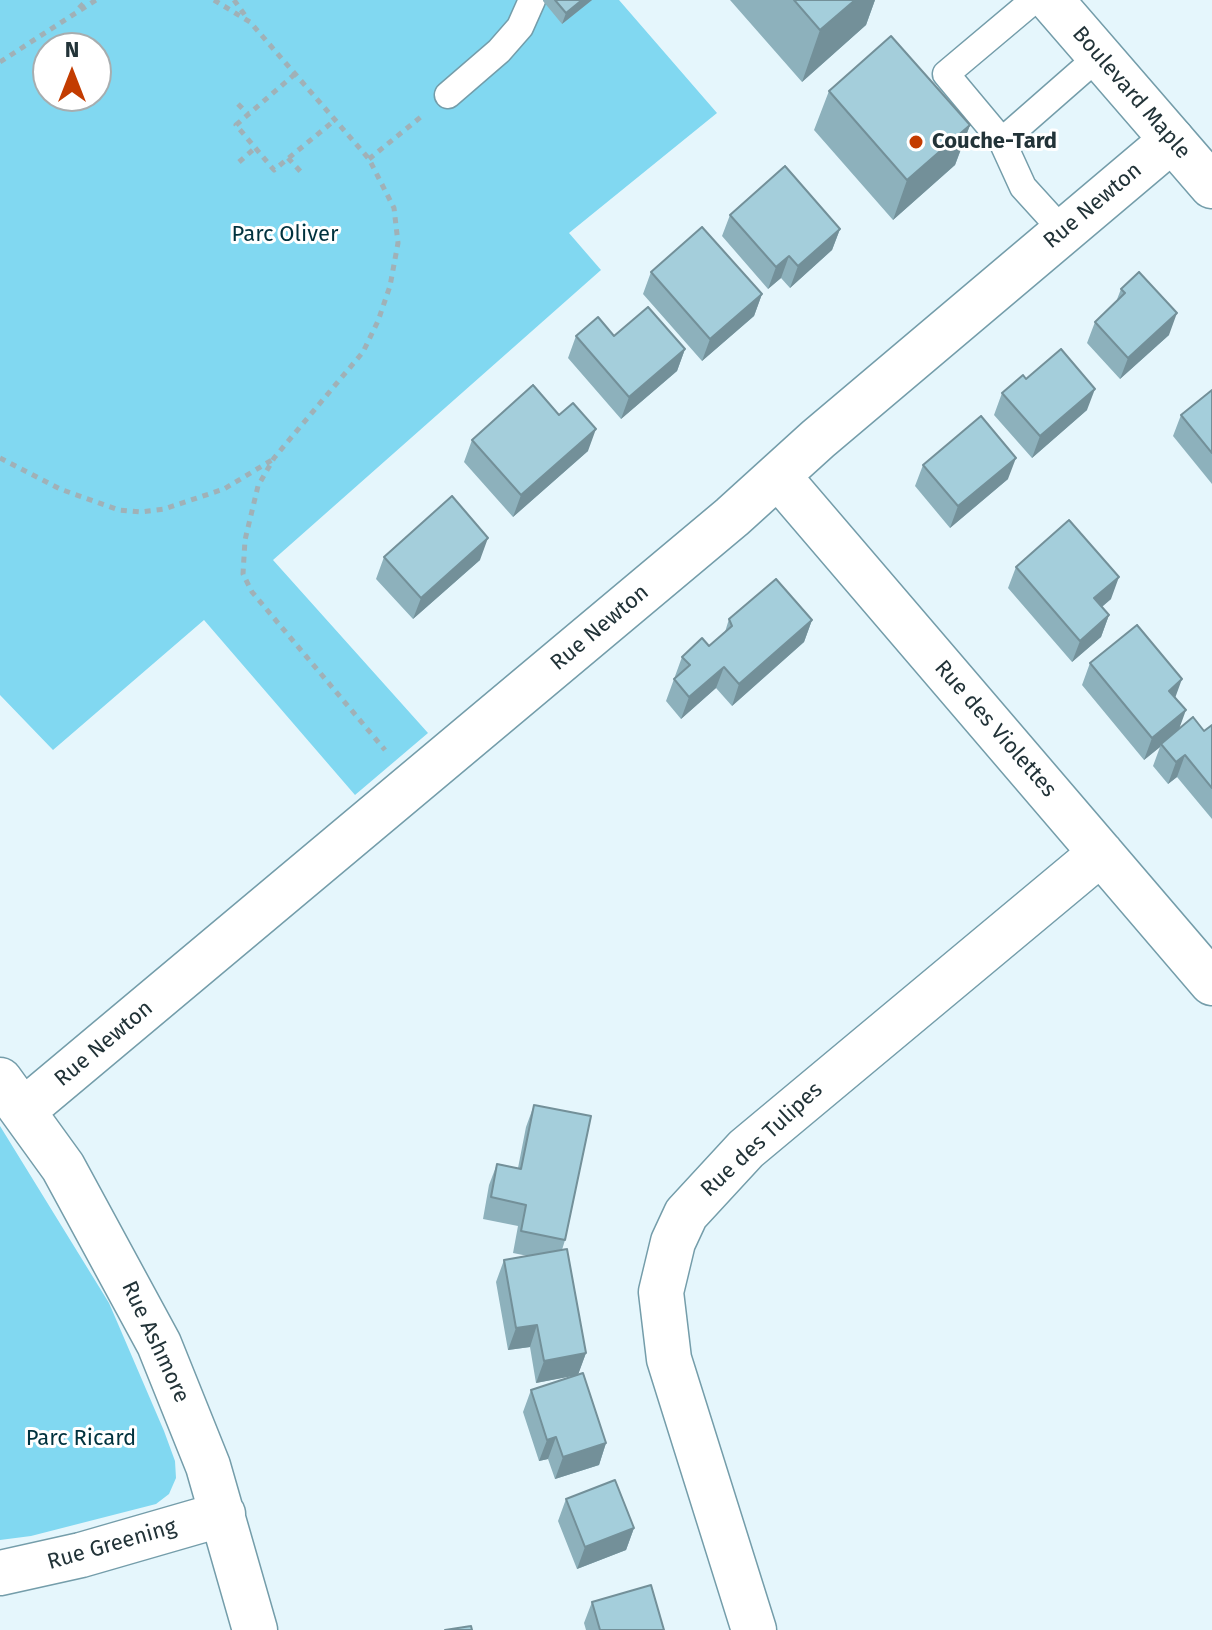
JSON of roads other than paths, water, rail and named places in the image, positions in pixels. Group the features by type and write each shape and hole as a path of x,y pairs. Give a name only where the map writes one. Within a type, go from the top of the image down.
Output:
{"street":[{"name":"Boulevard Maple","path":"1051,0 1212,186"},
{"name":"Rue Newton","path":"12,1095 778,476 1172,140"},
{"name":"Rue des Violettes","path":"778,476 1212,983"},
{"name":"Rue des Tulipes","path":"754,1630 669,1359 661,1292 673,1242 686,1214 746,1149 1101,853"},
{"name":"Rue Ashmore","path":"12,1095 89,1211 144,1312 182,1396 223,1514 255,1630"},
{"name":"Rue Greening","path":"0,1573 81,1555 223,1514"}],"lane":[{"path":"448,95 499,51 520,27 532,0"},
{"path":"1034,0 946,74 1002,141 1023,187 1063,231"},
{"path":"1002,141 1099,56"}],"place":[{"name":"Couche-Tard","path":"916,142"}],"park label":[{"name":"Parc Oliver","path":"285,235"},
{"name":"Parc Ricard","path":"81,1439"}]}
